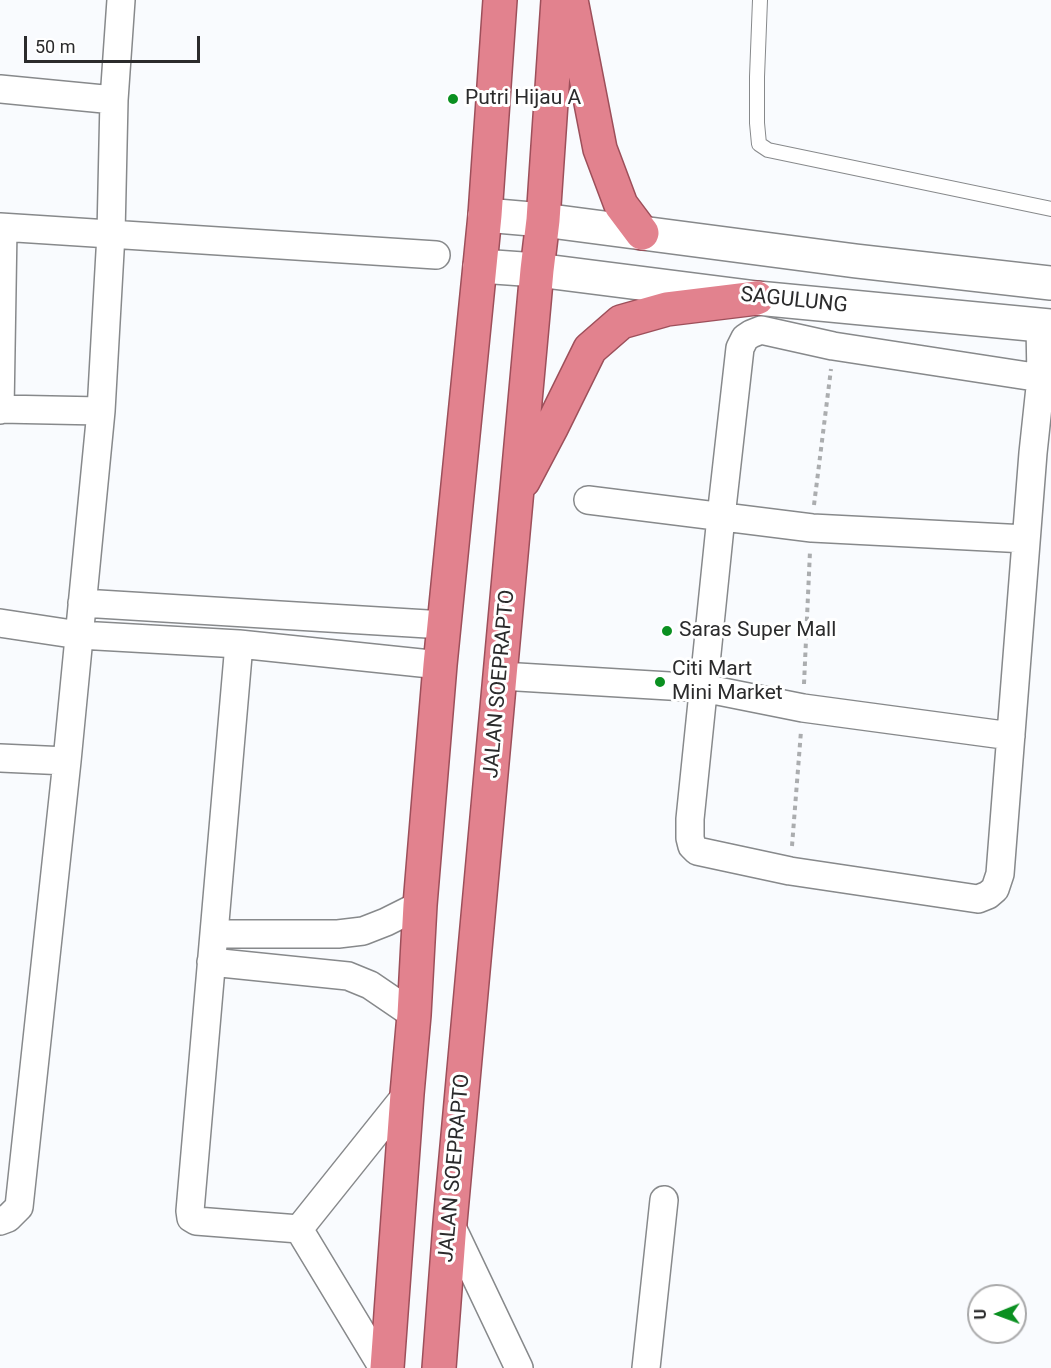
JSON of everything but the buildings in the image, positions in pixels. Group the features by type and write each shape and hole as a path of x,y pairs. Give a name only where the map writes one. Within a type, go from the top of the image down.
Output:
{"highway":[{"path":"385,1368 440,665 485,215 500,0"},
{"name":"JALAN SOEPRAPTO","path":"439,1368 450,1223 543,220 558,0"},
{"path":"571,0 600,148 621,205 642,233"},
{"path":"516,495 590,349 621,322 667,309 757,298"}],"street":[{"path":"0,1221 8,1218 19,1207 67,761 100,411 111,234 114,100 121,0"},
{"path":"0,89 114,100"},
{"path":"485,215 543,220 856,261 1051,283"},
{"path":"100,411 0,409 2,227 436,255"},
{"name":"SAGULUNG","path":"480,266 537,270 757,298 1045,325"},
{"path":"1041,378 833,346 761,330 745,338 740,348 690,819 690,838 692,846 697,851 790,871 978,899 988,896 995,890 1000,874 1026,538 1041,378 1045,325"},
{"path":"588,500 812,528 1026,538"},
{"path":"82,603 444,625"},
{"path":"389,660 390,621"},
{"path":"0,622 79,635 238,644 440,665"},
{"path":"238,644 190,1211 191,1218 196,1221 299,1229"},
{"path":"501,676 703,688 803,708 1011,736"},
{"path":"0,758 67,761"},
{"path":"214,934 338,934 363,931 420,904"},
{"path":"211,962 348,976 370,985 414,1015"},
{"path":"299,1229 407,1094"},
{"path":"646,1368 664,1200"},
{"path":"450,1223 519,1368"},
{"path":"299,1229 385,1368"}],"lane":[{"path":"760,0 757,77 759,144 768,150 1051,209"}],"path":[{"path":"790,871 803,708 812,528 833,346"}],"place":[{"name":"Putri Hijau A","path":"453,99"},
{"name":"Saras Super Mall","path":"667,631"},
{"name":"Citi Mart Mini Market","path":"660,682"}]}
